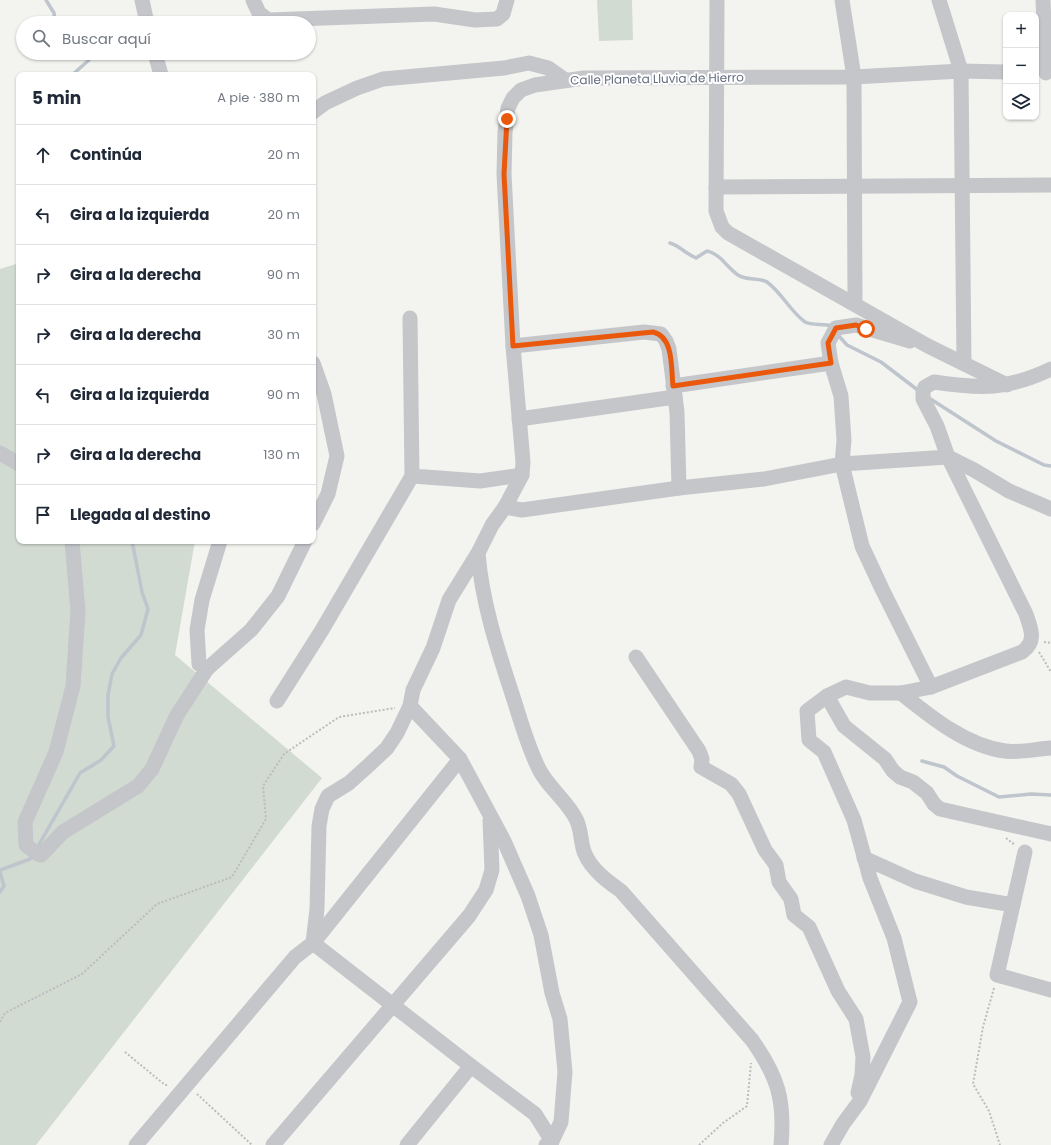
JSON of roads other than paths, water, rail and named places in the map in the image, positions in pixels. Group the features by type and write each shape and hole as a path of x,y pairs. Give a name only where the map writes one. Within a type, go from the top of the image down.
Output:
{"street":[{"path":"142,0 145,16"},
{"path":"253,0 259,13 263,16"},
{"path":"316,18 434,14 475,20 497,19 503,14 508,0"},
{"path":"717,0 718,78 716,187 717,219 722,227 728,233 855,303 928,346 1007,385"},
{"path":"842,0 854,77 855,303"},
{"path":"939,0 961,71 964,363"},
{"path":"1043,0 1044,73"},
{"path":"157,60 160,72"},
{"path":"316,110 325,103 357,88 383,80 504,68 529,63 548,68 565,80"},
{"name":"Calle Planeta Lluvia de Hierro","path":"522,475 523,462 513,346 504,174 505,132 508,108 513,98 526,88 565,80 584,78 854,77 961,71 1003,72"},
{"path":"716,187 1051,185"},
{"path":"277,701 322,630 412,476 410,318"},
{"path":"928,346 856,325 836,328 828,343 831,363 841,396 844,440 842,464 862,546 931,687"},
{"path":"513,346 653,332 661,334 666,341 677,412 679,488"},
{"path":"519,419 831,363"},
{"path":"831,1145 860,1101 910,1002 894,938 870,878 854,820 824,752 809,740 807,711 827,696 846,687 870,693 901,694 931,687 1022,652 1028,648 1032,641 1032,634 1026,614 948,457 937,426 923,399 923,392 925,387 934,382 981,387 1007,385 1051,369"},
{"path":"316,371 324,394 337,456 328,494 316,518"},
{"path":"0,453 16,462"},
{"path":"505,507 522,510 679,488 764,479 842,464 948,457 974,470 1009,491 1051,509"},
{"path":"412,476 480,481 522,475"},
{"path":"313,943 317,909 319,826 322,809 328,796 349,783 387,748 397,733 410,706 413,690 433,648 449,600 478,553 492,525 505,507 522,475"},
{"path":"72,544 78,611 73,686 56,752 26,822 26,845 41,855 63,832 138,786 152,769 177,715 208,669 251,630 278,596 304,544"},
{"path":"208,669 199,664 197,630 202,600 219,544"},
{"path":"478,553 480,584 506,675 528,741 540,769 547,782 559,794 577,820 585,854 594,868 605,879 621,891 752,1040 768,1062 777,1084 782,1104 781,1145"},
{"path":"636,657 699,751 702,759 701,767 731,784 739,794 765,850 776,865 779,882 790,899 794,915 809,927 838,991 856,1019 863,1057 862,1075 857,1098 849,1116"},
{"path":"901,694 931,717 972,741 991,749 1007,751 1051,748"},
{"path":"827,696 844,726 885,759 893,771 900,777 913,782 927,793 934,804 940,809 1051,834"},
{"path":"410,706 460,759 513,861 539,928 554,1001 560,1020 565,1072 561,1122 549,1143"},
{"path":"136,1145 295,957 313,943 460,759"},
{"path":"273,1145 469,916 486,890 492,870 490,815"},
{"path":"1024,852 998,976 1051,990"},
{"path":"864,858 915,881 966,897 1013,906"},
{"path":"313,943 535,1114 549,1143"},
{"path":"407,1145 471,1066"}],"waterway":[{"path":"46,0 54,16"},
{"path":"75,72 89,60"},
{"path":"670,243 696,258 707,251 716,255 741,277 767,282 805,322 832,326"},
{"path":"838,335 847,345 881,362 919,391"},
{"path":"929,398 996,441 1044,465 1051,466"},
{"path":"37,848 80,773 101,760 114,746 108,717 108,695 112,674 121,658 141,635 148,609 142,592 133,544"},
{"path":"922,761 944,767 957,776 999,797 1031,794 1051,795"},
{"path":"0,870 30,859 33,855"},
{"path":"0,872 4,886 0,892"}]}
